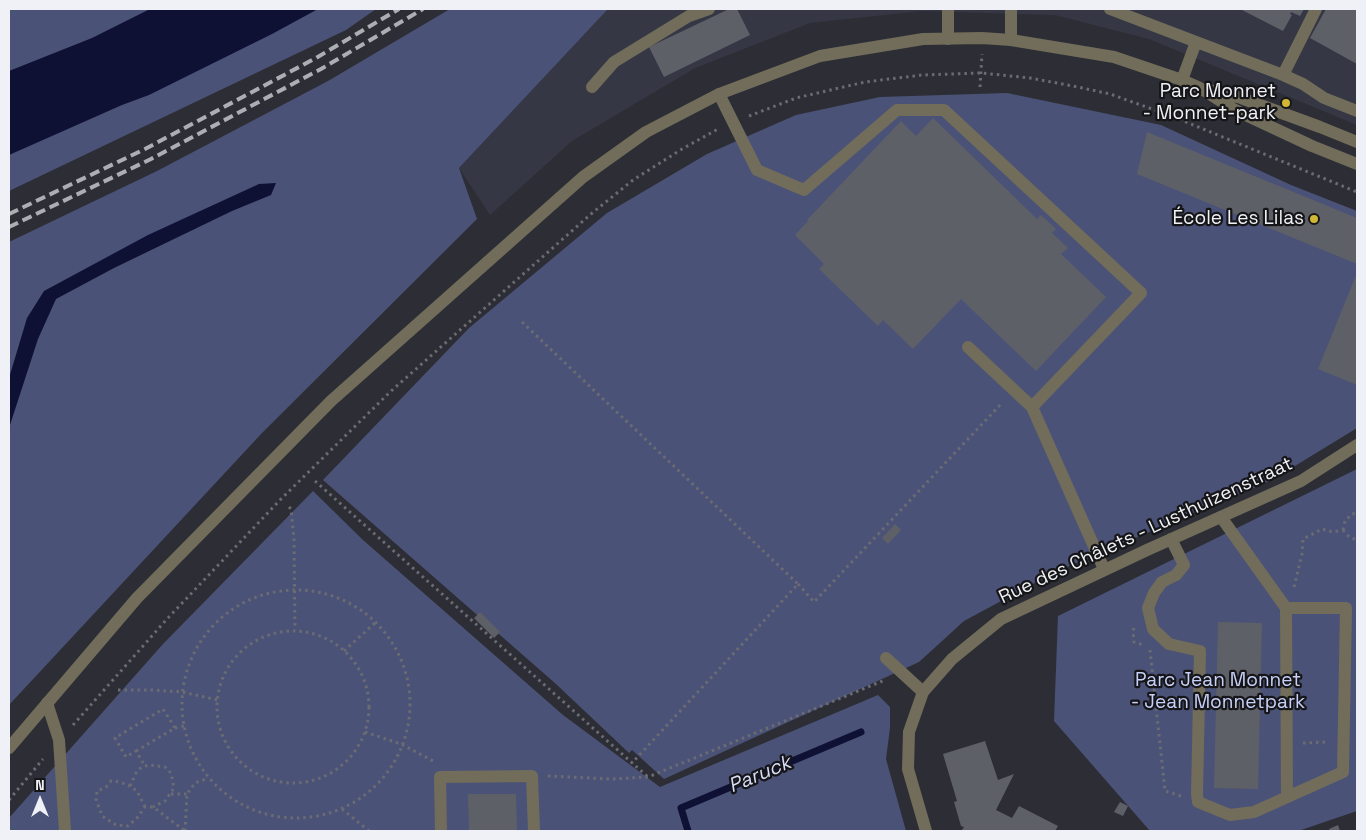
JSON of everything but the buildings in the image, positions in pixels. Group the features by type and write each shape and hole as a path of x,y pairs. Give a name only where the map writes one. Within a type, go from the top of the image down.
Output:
{"street":[{"path":"592,87 614,62 689,16 709,9"},
{"path":"948,9 948,39"},
{"path":"1011,9 1011,40"},
{"path":"1110,9 1283,75 1303,84 1324,98 1357,111"},
{"path":"1283,75 1316,9"},
{"path":"9,748 137,598 331,401 583,177 646,132 720,94 820,56 923,39 982,38 1011,40 1114,57 1182,80 1200,88 1235,110 1312,146 1357,164"},
{"path":"1182,80 1196,42"},
{"path":"1200,88 1241,98 1357,142"},
{"path":"720,94 757,170 804,190 897,110 944,110 1141,293 1032,408"},
{"path":"968,346 1032,408 1104,569"},
{"name":"Rue des Châlets - Lusthuizenstraat","path":"926,831 908,769 909,732 923,692 952,659 1002,618 1104,569 1301,481 1357,445"},
{"path":"1221,517 1286,608 1287,798"},
{"path":"1171,540 1184,565 1176,575 1162,582 1154,593 1148,608 1153,629 1169,644 1200,651 1198,802 1230,815 1254,812 1343,772 1346,608 1286,608"},
{"path":"886,658 923,692"},
{"path":"47,702 59,740 65,831"},
{"path":"441,831 440,777 532,776 534,831"}],"path":[{"path":"980,87 982,38"},
{"path":"522,322 798,584 814,602 1014,391"},
{"path":"9,800 59,740 167,619 307,473"},
{"path":"315,481 648,777"},
{"path":"289,507 292,509 293,527 295,630"},
{"path":"1343,530 1345,521 1352,514 1357,513"},
{"path":"1286,608 1302,554 1303,539 1322,528 1333,532 1343,530"},
{"path":"1343,530 1350,537 1357,540"},
{"path":"632,763 798,584"},
{"path":"295,592 319,593 341,598 377,621 393,642 403,663 410,687 408,724 401,744 385,773 360,798 342,809 319,818 277,818 256,812 230,797 206,778 196,762 187,740 182,716 182,692 194,654 208,632 225,615 249,601 270,593 295,592"},
{"path":"1149,612 1137,622 1133,631 1134,642 1150,648 1165,791 1198,802"},
{"path":"344,651 377,621"},
{"path":"295,630 316,634 340,646 357,664 368,691 370,705 368,724 363,740 354,754 342,767 325,778 306,782 274,780 255,772 243,764 228,744 219,725 217,708 218,693 225,668 235,655 246,645 268,634 295,630"},
{"path":"532,776 611,779 648,777 902,673"},
{"path":"118,690 182,692 218,700"},
{"path":"175,728 163,709 114,738 126,757 175,728 184,726"},
{"path":"365,732 401,744 432,760 437,765 440,777"},
{"path":"1286,743 1344,742"},
{"path":"136,751 145,766"},
{"path":"130,786 137,771 145,766 165,767 171,773 174,788 171,794 165,801 145,807 128,826 116,826 102,816 96,799 97,791 111,781 120,782 137,791 145,807"},
{"path":"185,831 187,794 196,783 206,778"},
{"path":"171,794 187,794"},
{"path":"153,806 185,831"},
{"path":"342,809 369,831"}],"shaded area":[{"path":"150,9 318,9 149,95 9,155 9,71 92,38"},
{"path":"608,9 1357,9 1357,125 1149,39 1055,15 921,11 810,23 695,68 572,141 490,215 459,168"},
{"path":"276,183 271,195 232,211 114,268 56,299 38,339 9,428 9,378 27,318 44,291 148,235 259,184"}],"green space":[{"path":"9,9 376,9 346,30 9,191"},
{"path":"450,9 608,9 459,168 477,219 262,433 9,705 9,242 157,171 328,81"},
{"path":"1007,93 1161,125 1291,185 1357,211 1357,428 1272,480 1055,572 964,621 919,662 664,779 632,750 629,753 556,684 323,480 469,328 607,213 707,154 796,115 880,97"},
{"name":"Parc Jean Monnet - Jean Monnetpark","path":"1357,469 1357,811 1298,831 1150,831 1054,721 1058,616"},
{"path":"313,491 363,540 563,715 660,787 878,695 890,707 890,728 886,759 906,831 9,831 9,818 163,644"}],"waterway":[{"name":"Paruck","path":"688,831 681,808 861,732"}],"railway":[{"path":"9,214 145,149 316,58 399,9"},
{"path":"9,227 151,159 321,69 423,9"}],"place":[{"name":"Parc Monnet - Monnet-park","path":"1286,103"},
{"name":"École Les Lilas","path":"1314,219"}]}
